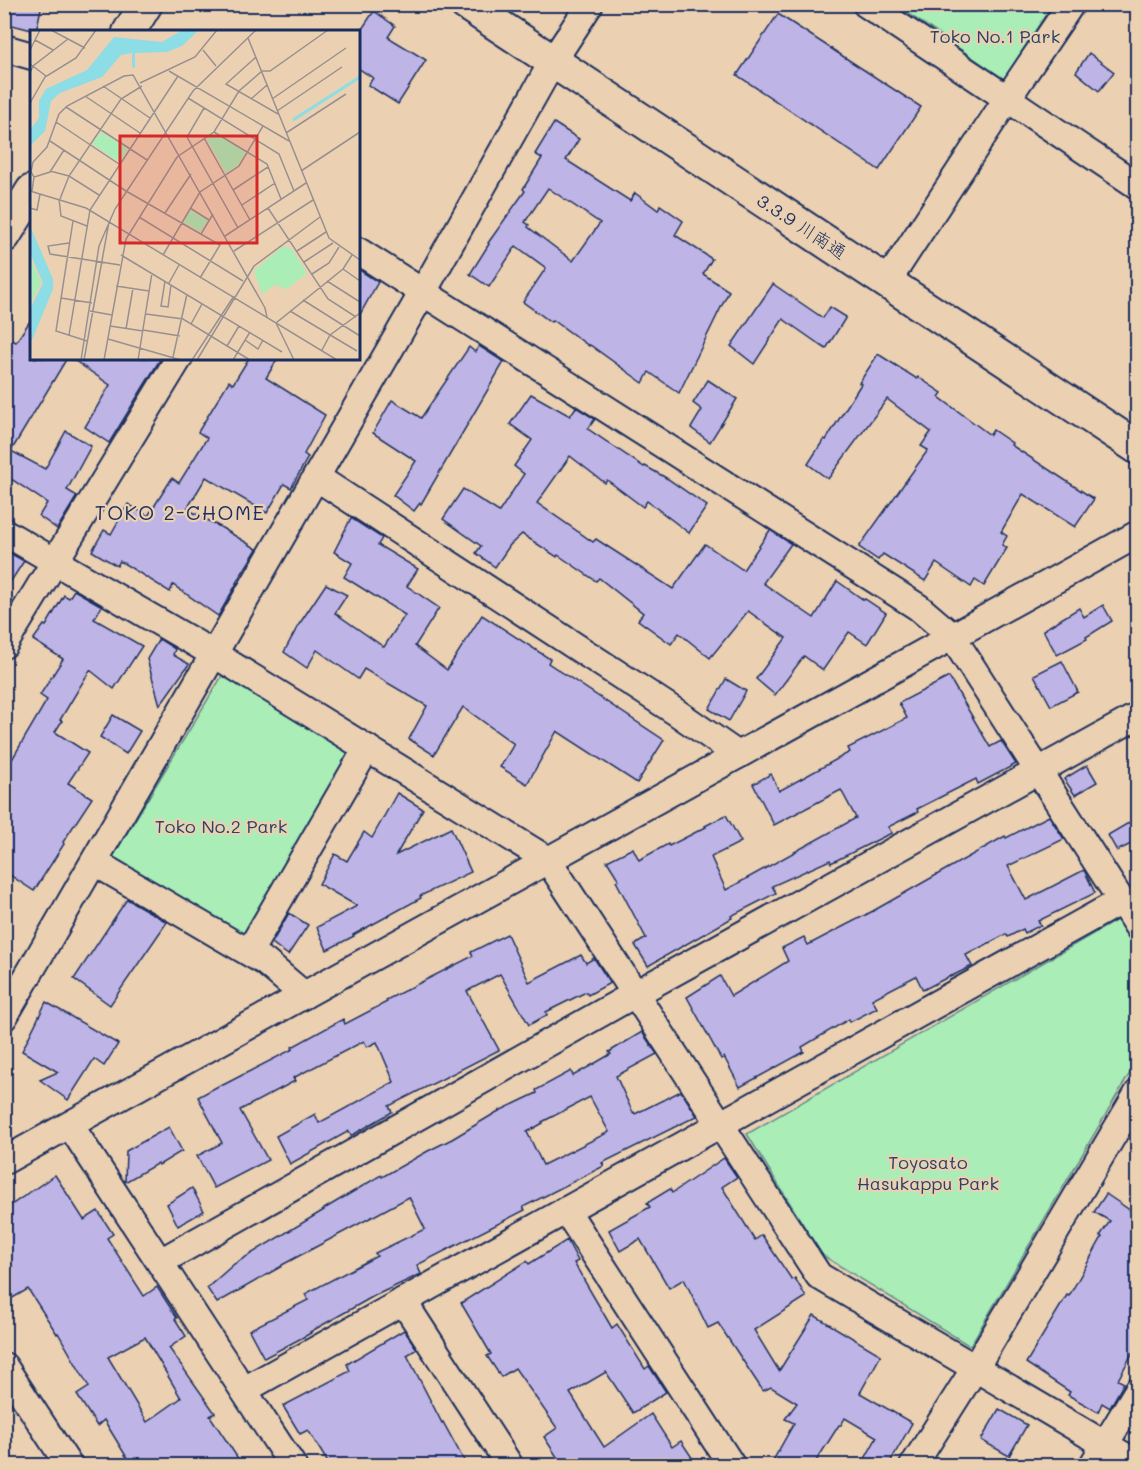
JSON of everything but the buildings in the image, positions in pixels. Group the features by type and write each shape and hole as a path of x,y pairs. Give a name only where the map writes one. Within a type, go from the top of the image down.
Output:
{"street":[{"path":"130,30 146,4"},
{"name":"3.3.9 川南通","path":"466,4 1137,448"},
{"path":"4,1017 423,292 553,62 590,4"},
{"path":"866,4 1137,186"},
{"path":"887,282 1071,4"},
{"path":"4,48 30,55"},
{"path":"4,236 30,194"},
{"path":"360,252 918,608 952,636 1137,927"},
{"path":"4,645 178,360"},
{"path":"316,477 676,712 738,755"},
{"path":"4,532 214,654 548,860 819,1276 975,1368 1098,1455 1137,1464"},
{"path":"4,1161 1137,534"},
{"path":"160,1262 635,994 1131,719 1137,722"},
{"path":"249,952 367,748"},
{"path":"94,862 266,962 304,995"},
{"path":"244,1390 1121,902"},
{"path":"913,1466 975,1368 1137,1093"},
{"path":"69,1125 293,1466"},
{"path":"566,1210 732,1466"},
{"path":"403,1301 510,1466"},
{"path":"4,1366 69,1466"},
{"path":"1098,1455 1137,1390"}],"green space":[{"name":"Toko No.1 Park","path":"896,5 1052,5 1004,79"},
{"name":"Toko No.2 Park","path":"225,671 353,749 244,940 112,858"},
{"name":"Toyosato Hasukappu Park","path":"1117,920 1137,952 1137,1061 970,1346 822,1255 747,1134"}],"district":[{"name":"TOKO 2-CHOME","path":"180,512"}]}
